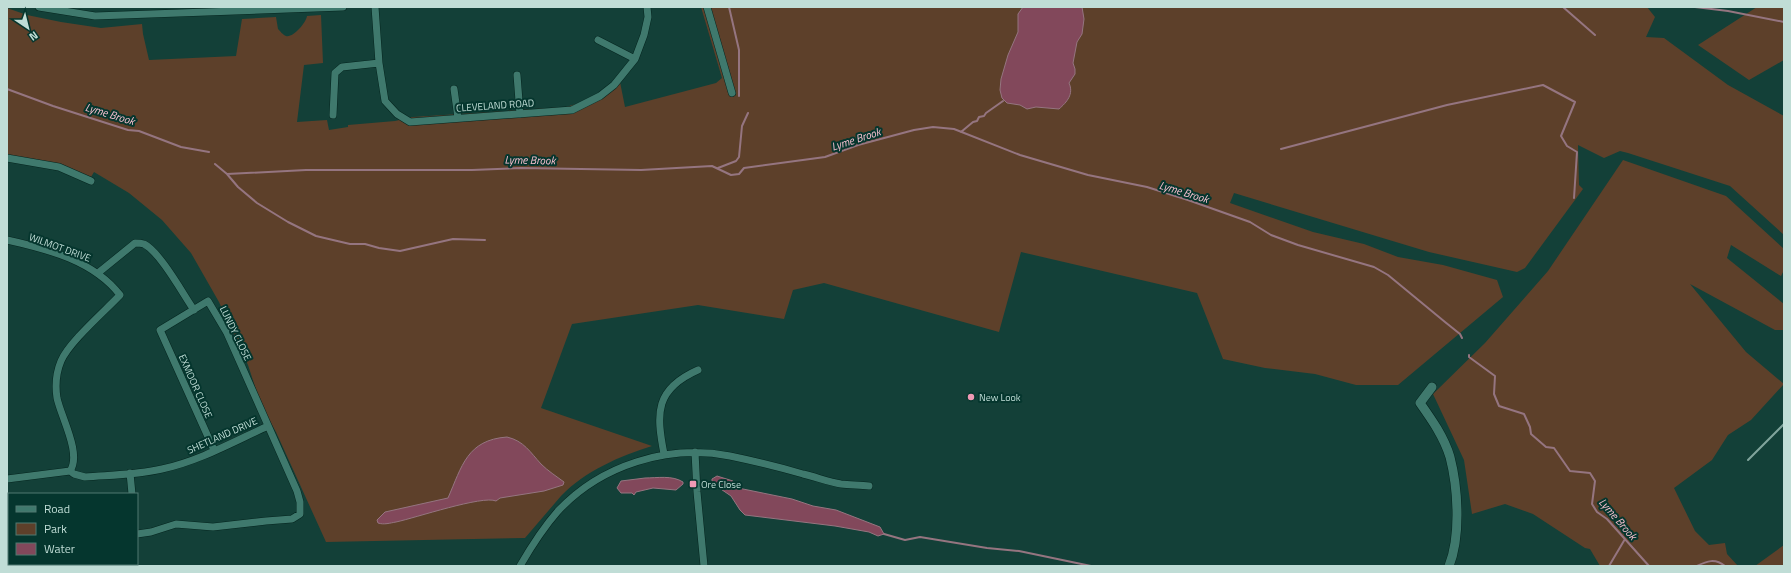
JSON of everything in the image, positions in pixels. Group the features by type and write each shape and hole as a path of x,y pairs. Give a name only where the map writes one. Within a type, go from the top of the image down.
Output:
{"street":[{"path":"39,7 95,16 137,11 343,7"},
{"name":"CLEVELAND ROAD","path":"375,7 379,63 385,101 398,114 410,122 572,110 600,96 614,85 635,59 644,35 648,17 647,7"},
{"path":"707,7 732,93"},
{"path":"598,40 635,59"},
{"path":"333,115 335,73 342,67 379,63"},
{"path":"517,75 520,114"},
{"path":"454,89 458,118"},
{"path":"7,158 60,167 91,181"},
{"name":"WILMOT DRIVE","path":"7,240 57,254 84,264 111,282 120,295 70,347 61,361 56,378 58,399 74,453 74,464 70,471"},
{"path":"98,273 135,244 142,243 149,247 165,266 194,310"},
{"name":"LUNDY CLOSE","path":"160,330 208,301 227,333 268,426"},
{"name":"EXMOOR CLOSE","path":"160,330 214,450"},
{"path":"664,454 659,421 662,403 671,387 684,376 698,370"},
{"path":"1432,387 1420,403 1438,430 1450,456 1456,496 1456,531 1449,566"},
{"name":"SHETLAND DRIVE","path":"70,471 74,474 85,477 160,470 180,464 268,426 297,491 301,508 298,516 292,519 266,520 213,527 176,524 151,532 138,534"},
{"path":"695,452 704,566"},
{"path":"520,566 544,528 558,510 578,492 600,478 624,466 664,454 695,452 729,456 840,484 869,486"},
{"path":"7,478 70,471"},
{"path":"130,473 132,493"}],"green space":[{"path":"701,7 1647,7 1655,17 1646,37 1664,38 1728,85 1784,116 1784,235 1730,186 1620,151 1604,158 1578,145 1579,185 1583,189 1525,268 1517,272 1429,252 1234,193 1230,203 1313,232 1364,244 1398,257 1443,265 1497,280 1503,297 1398,385 1356,385 1315,374 1265,368 1223,359 1197,293 1021,252 999,332 824,283 793,290 784,319 698,305 572,324 541,408 652,446 604,465 581,479 561,496 525,538 326,542 276,432 261,405 248,365 219,302 191,253 162,220 129,193 94,172 91,177 7,156 7,8 27,15 101,28 142,24 149,60 236,56 242,19 276,17 278,29 286,36 289,36 299,29 307,16 321,15 323,63 304,65 297,122 327,120 329,130 348,127 348,125 395,121 413,117 566,107 589,100 620,82 625,107 716,83 722,78"},
{"path":"1757,7 1784,7 1784,60 1749,80 1698,45"},
{"path":"1623,160 1726,196 1784,249 1784,270 1781,276 1731,245 1727,258 1784,304 1784,330 1775,330 1690,284 1746,352 1784,384 1751,420 1728,435 1712,460 1674,488 1695,531 1709,545 1725,543 1727,554 1738,566 1600,566 1590,549 1585,548 1533,514 1505,504 1472,514 1464,460 1433,394 1485,343 1548,271"},
{"path":"1784,545 1784,566 1755,566"}],"water":[{"path":"1023,7 1082,7 1084,19 1082,34 1077,42 1073,63 1075,74 1069,83 1071,91 1069,98 1059,109 1036,107 1027,109 1020,105 1007,103 1002,98 1000,90 1001,79 1008,55 1018,32 1018,14"},
{"path":"507,437 522,444 544,467 564,482 563,485 544,491 500,498 496,501 478,501 464,504 396,522 385,524 378,523 377,520 385,512 448,498 462,465 474,449 483,443 494,439"},
{"path":"717,476 733,481 738,487 743,489 836,510 880,527 884,534 878,536 869,532 835,526 745,515 731,496 712,483 712,479"},
{"path":"645,478 674,478 683,482 683,484 676,490 653,488 636,492 634,495 632,493 621,493 617,488 621,481"}],"waterway":[{"path":"729,7 739,50 739,96"},
{"path":"1563,7 1595,35"},
{"path":"1695,7 1728,11 1784,22"},
{"path":"1281,149 1447,105 1543,85 1575,102 1561,136 1567,146 1577,152 1574,198"},
{"name":"Lyme Brook","path":"7,89 53,106 128,130 139,131 181,147 209,152"},
{"path":"961,132 973,122 977,121 979,117 984,116 1003,101"},
{"path":"718,168 736,161 739,157 742,126 748,113"},
{"name":"Lyme Brook","path":"215,164 227,174 306,170 472,170 521,168 641,170 712,166 731,175 739,174 744,168 825,157 858,145 914,130 933,127 954,129 1020,155 1088,175 1147,187 1188,200 1250,222 1271,235 1298,245 1374,267 1388,275 1460,334 1462,338"},
{"path":"227,174 238,187 257,203 288,222 316,236 350,244 365,244 400,251 453,239 485,240"},
{"name":"Lyme Brook","path":"1469,355 1469,357 1495,376 1494,394 1499,406 1524,414 1530,427 1531,434 1546,447 1554,448 1570,471 1590,473 1595,481 1592,504 1597,512 1607,519 1649,566"},
{"path":"884,534 905,540 920,537 987,548 1019,551 1091,566"},
{"path":"1609,566 1625,539"},
{"name":"Lyme Brook","path":"1697,566 1711,561 1721,563 1725,566"}],"railway":[{"path":"1748,460 1784,424"}],"place":[{"name":"New Look","path":"971,397"},
{"name":"Ore Close","path":"693,484"}]}
